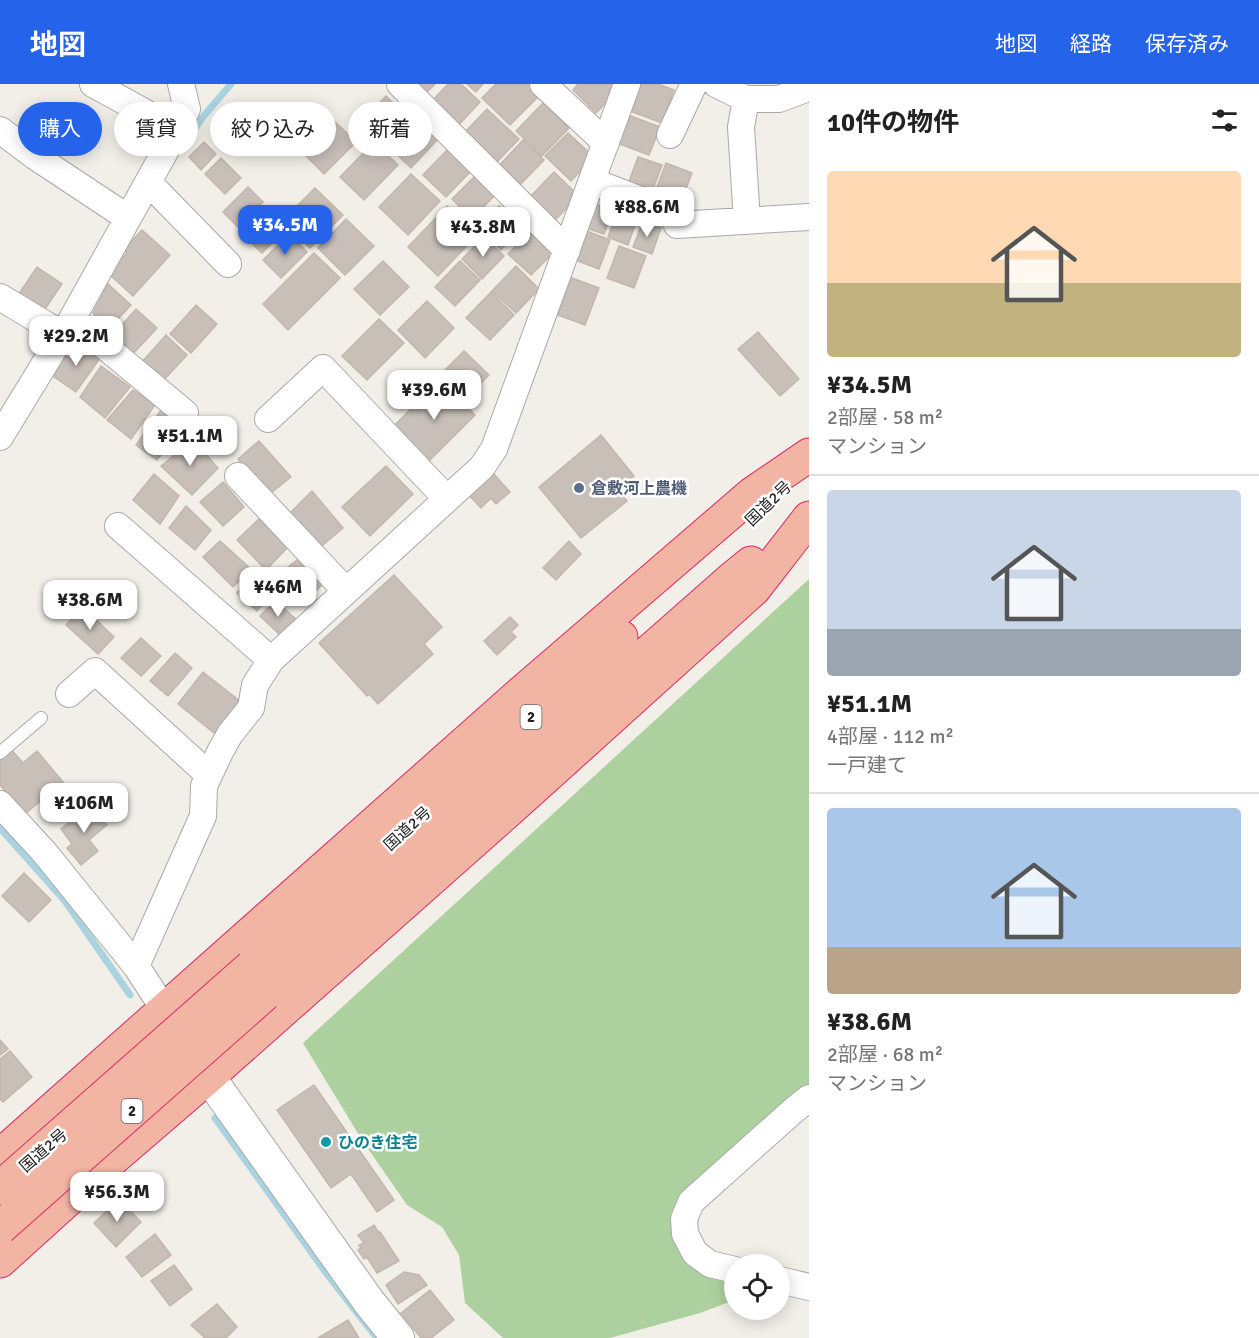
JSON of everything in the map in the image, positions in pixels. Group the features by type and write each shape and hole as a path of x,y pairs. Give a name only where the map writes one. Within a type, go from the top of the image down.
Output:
{"highway":[{"path":"0,1156 521,693 752,494 809,456"},
{"name":"国道2号","path":"0,1228 258,981 772,501 809,463"},
{"path":"0,1261 518,802 754,589 809,518"},
{"name":"国道2号","path":"0,1188 501,782 735,576 809,518"}],"street":[{"path":"93,84 126,102"},
{"path":"181,84 185,102"},
{"path":"400,84 567,250"},
{"path":"543,84 606,143"},
{"path":"136,966 203,816 204,786 225,743 251,708 255,685 271,660 483,467 494,449 627,84"},
{"path":"670,135 694,84"},
{"path":"716,84 747,99 779,99 803,90 808,84"},
{"path":"747,99 741,127 747,220"},
{"path":"0,130 36,157 128,218"},
{"path":"0,437 67,327 162,156"},
{"path":"592,181 672,212 677,225 809,217"},
{"path":"148,182 228,264"},
{"path":"0,297 67,327 184,413"},
{"path":"268,419 323,368 447,499"},
{"path":"238,476 346,591"},
{"path":"118,526 271,660"},
{"path":"69,694 95,671 209,775"},
{"path":"0,804 45,853 136,966 209,1076 369,1302 398,1338"},
{"path":"724,1267 710,1264 695,1253 685,1234 684,1219 691,1202 809,1098"},
{"path":"790,1282 809,1287"}],"lane":[{"path":"0,753 41,718"}],"green space":[{"path":"809,579 809,1086 701,1180 681,1193 673,1209 675,1230 724,1271 724,1304 610,1338 503,1338 465,1303 459,1255 442,1227 407,1205 362,1140 303,1043"}],"building":[{"path":"403,84 435,84 419,100"},
{"path":"448,84 461,84 480,102 456,128 431,102"},
{"path":"467,84 483,84 476,92"},
{"path":"496,84 530,84 541,94 510,125 482,98"},
{"path":"578,84 624,84 596,113 573,90"},
{"path":"639,84 658,84 674,90 662,123 630,111"},
{"path":"386,96 392,102 380,102"},
{"path":"543,103 569,128 542,156 516,131"},
{"path":"487,109 519,139 497,162 465,132"},
{"path":"628,115 660,127 649,155 617,143"},
{"path":"336,123 348,134 348,150 324,174 306,156 336,156"},
{"path":"432,133 438,139 432,145"},
{"path":"568,133 594,157 571,181 545,156"},
{"path":"523,140 544,160 516,189 496,169"},
{"path":"204,142 210,148 210,156 214,156 201,170 189,157 198,156 198,148"},
{"path":"447,150 470,172 446,197 423,175"},
{"path":"360,156 389,156 398,165 364,200 340,177"},
{"path":"398,156 422,156 411,168"},
{"path":"638,157 662,165 651,195 627,187"},
{"path":"221,158 241,178 225,194 205,174"},
{"path":"666,163 692,173 680,204 654,195"},
{"path":"554,172 579,196 555,220 530,197"},
{"path":"411,174 440,201 408,235 379,207"},
{"path":"474,177 494,196 472,219 452,199"},
{"path":"248,187 263,202 238,227 223,212"},
{"path":"315,188 343,215 310,248 282,221"},
{"path":"595,204 613,210 604,234 586,228"},
{"path":"447,206 477,235 438,276 408,247"},
{"path":"499,206 522,228 501,250 478,227"},
{"path":"264,209 286,229 262,253 241,233"},
{"path":"618,210 638,217 628,245 608,237"},
{"path":"346,219 374,246 345,275 318,248"},
{"path":"643,221 661,228 652,254 633,247"},
{"path":"142,230 170,255 133,296 108,273 127,253 123,250"},
{"path":"584,230 610,240 599,269 573,259"},
{"path":"529,232 552,254 531,275 508,254"},
{"path":"289,234 307,252 281,278 263,260"},
{"path":"484,237 504,256 482,279 462,259"},
{"path":"619,246 646,256 634,288 607,278"},
{"path":"314,253 340,278 288,330 263,304"},
{"path":"383,261 409,287 380,315 354,289"},
{"path":"460,261 480,280 455,306 435,287"},
{"path":"516,266 539,289 516,313 492,291"},
{"path":"37,267 62,284 41,315 16,298"},
{"path":"572,278 599,288 585,325 558,315"},
{"path":"108,284 131,305 107,331 93,313"},
{"path":"491,292 514,315 490,340 466,318"},
{"path":"427,301 454,328 425,358 398,330"},
{"path":"196,305 217,324 191,353 170,334"},
{"path":"136,309 157,328 131,356 111,337"},
{"path":"379,319 404,343 367,380 342,356"},
{"path":"758,332 799,379 780,396 738,349"},
{"path":"166,335 187,355 162,382 141,363"},
{"path":"89,344 103,354 76,392 50,374 69,348 81,357"},
{"path":"464,351 489,375 468,396 443,372"},
{"path":"101,366 130,387 105,418 80,397"},
{"path":"440,380 475,415 428,462 393,427"},
{"path":"133,390 155,405 131,439 107,420"},
{"path":"161,410 184,426 157,460 136,445"},
{"name":"倉敷河上農機","path":"601,435 634,476 617,489 627,501 581,538 539,487"},
{"path":"193,440 218,468 192,495 161,466"},
{"path":"259,441 291,477 266,497 238,459"},
{"path":"386,466 413,494 370,536 342,507"},
{"path":"493,473 510,492 496,504 491,498 481,508 469,495"},
{"path":"154,474 179,496 160,524 133,500"},
{"path":"223,482 244,507 223,526 200,502"},
{"path":"312,491 343,528 317,550 286,517"},
{"path":"186,506 211,530 195,550 169,528"},
{"path":"259,519 288,547 266,570 237,540"},
{"path":"220,541 251,569 233,587 203,557"},
{"path":"569,541 581,554 556,580 543,568"},
{"path":"297,560 322,585 302,604 277,576"},
{"path":"253,575 273,592 257,611 237,593"},
{"path":"394,575 442,627 424,644 433,654 378,704 369,694 367,696 319,643"},
{"path":"275,601 296,619 280,635 260,616"},
{"path":"83,607 114,637 98,654 66,625"},
{"path":"510,617 518,625 511,632 516,637 497,655 484,641"},
{"path":"141,638 161,656 141,676 121,658"},
{"path":"175,653 192,668 168,696 150,681"},
{"path":"203,672 240,701 214,733 178,704"},
{"path":"9,747 23,763 37,751 63,782 25,814 0,785 0,755"},
{"path":"91,805 107,825 89,840 98,851 81,865 67,848 72,844 61,829"},
{"path":"24,873 51,900 29,922 2,896"},
{"path":"0,1040 8,1049 0,1055"},
{"path":"10,1051 32,1077 3,1102 0,1099 0,1059"},
{"name":"ひのき住宅","path":"314,1085 394,1200 377,1212 351,1174 331,1188 277,1110"},
{"path":"119,1199 141,1222 116,1247 94,1223"},
{"path":"374,1225 399,1261 377,1273 367,1257 364,1259 358,1250 361,1248 359,1245 364,1243 358,1235"},
{"path":"155,1234 171,1255 142,1277 126,1257"},
{"path":"174,1265 192,1289 170,1306 151,1281"},
{"path":"404,1272 419,1275 427,1285 398,1304 386,1285"},
{"path":"430,1290 454,1320 431,1338 421,1338 401,1313"},
{"path":"217,1304 237,1327 226,1338 205,1338 191,1325"},
{"path":"348,1320 359,1338 318,1338"}],"waterway":[{"path":"198,124 231,84"},
{"path":"0,828 65,901 130,995"},
{"path":"215,1118 327,1274 377,1338"}],"place":[{"name":"倉敷河上農機","path":"579,488"},
{"name":"ひのき住宅","path":"326,1142"}]}
